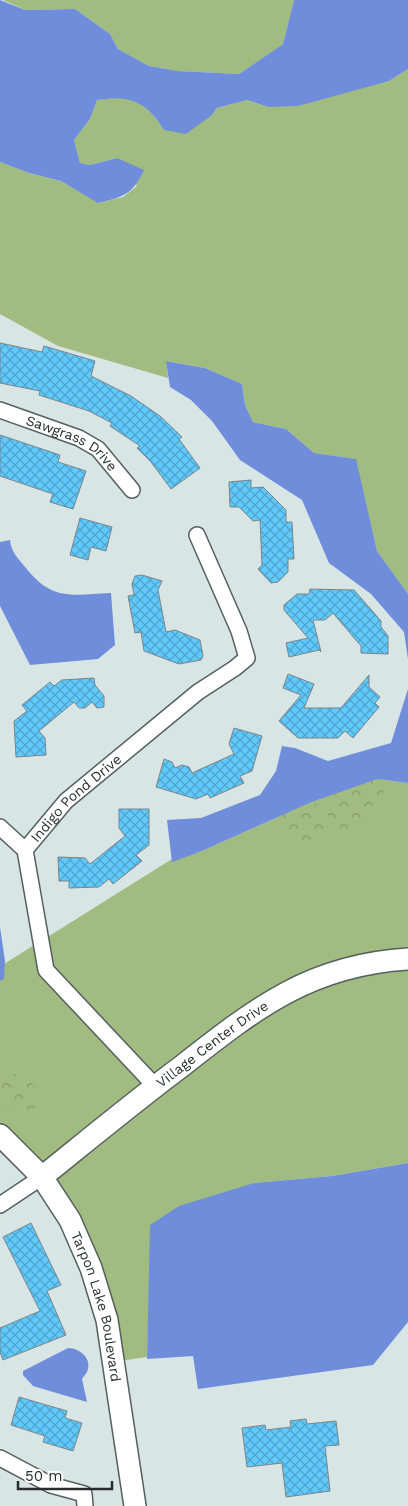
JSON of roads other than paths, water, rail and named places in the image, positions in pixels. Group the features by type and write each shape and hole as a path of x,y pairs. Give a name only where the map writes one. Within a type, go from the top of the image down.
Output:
{"street":[{"name":"Sawgrass Drive","path":"0,410 86,442 98,450 132,490"},
{"name":"Indigo Pond Drive","path":"155,1086 46,970 25,850 66,801 198,692 247,658 239,631 197,535"},
{"path":"0,827 25,850"},
{"name":"Village Center Drive","path":"42,1177 155,1086 254,1011 290,990 344,969 408,959"},
{"name":"Tarpon Lake Boulevard","path":"0,1135 42,1177 70,1220 91,1268 107,1320 135,1506"},
{"path":"0,1205 42,1177"},
{"path":"0,1458 52,1485 84,1494 85,1506"}],"water":[{"path":"0,0 25,10 75,9 110,34 118,49 149,66 178,71 239,74 283,44 294,0 408,0 408,69 389,81 298,106 268,107 247,100 217,108 212,115 186,134 164,130 151,112 136,102 119,98 97,100 90,119 74,140 80,163 90,165 117,158 144,170 136,184 127,193 115,199 98,203 61,181 29,173 0,162"},
{"path":"166,361 205,368 242,384 245,405 253,422 286,429 314,453 356,459 377,551 408,594 408,659 404,632 371,594 329,563 302,500 240,460 212,421 191,400 170,387"},
{"path":"10,540 17,558 35,578 53,591 73,595 111,593 115,645 98,659 30,665 0,606 0,542"},
{"path":"408,689 408,783 377,779 309,803 202,851 172,862 167,820 201,818 260,795 276,771 282,746 295,748 328,761 391,743"},
{"path":"0,927 5,961 4,979 0,981"},
{"path":"408,1163 408,1322 373,1365 198,1389 193,1356 147,1359 150,1225 179,1206 254,1183 332,1176"},
{"path":"68,1348 81,1352 87,1359 87,1372 82,1379 87,1402 33,1386 23,1375 23,1371"}]}
